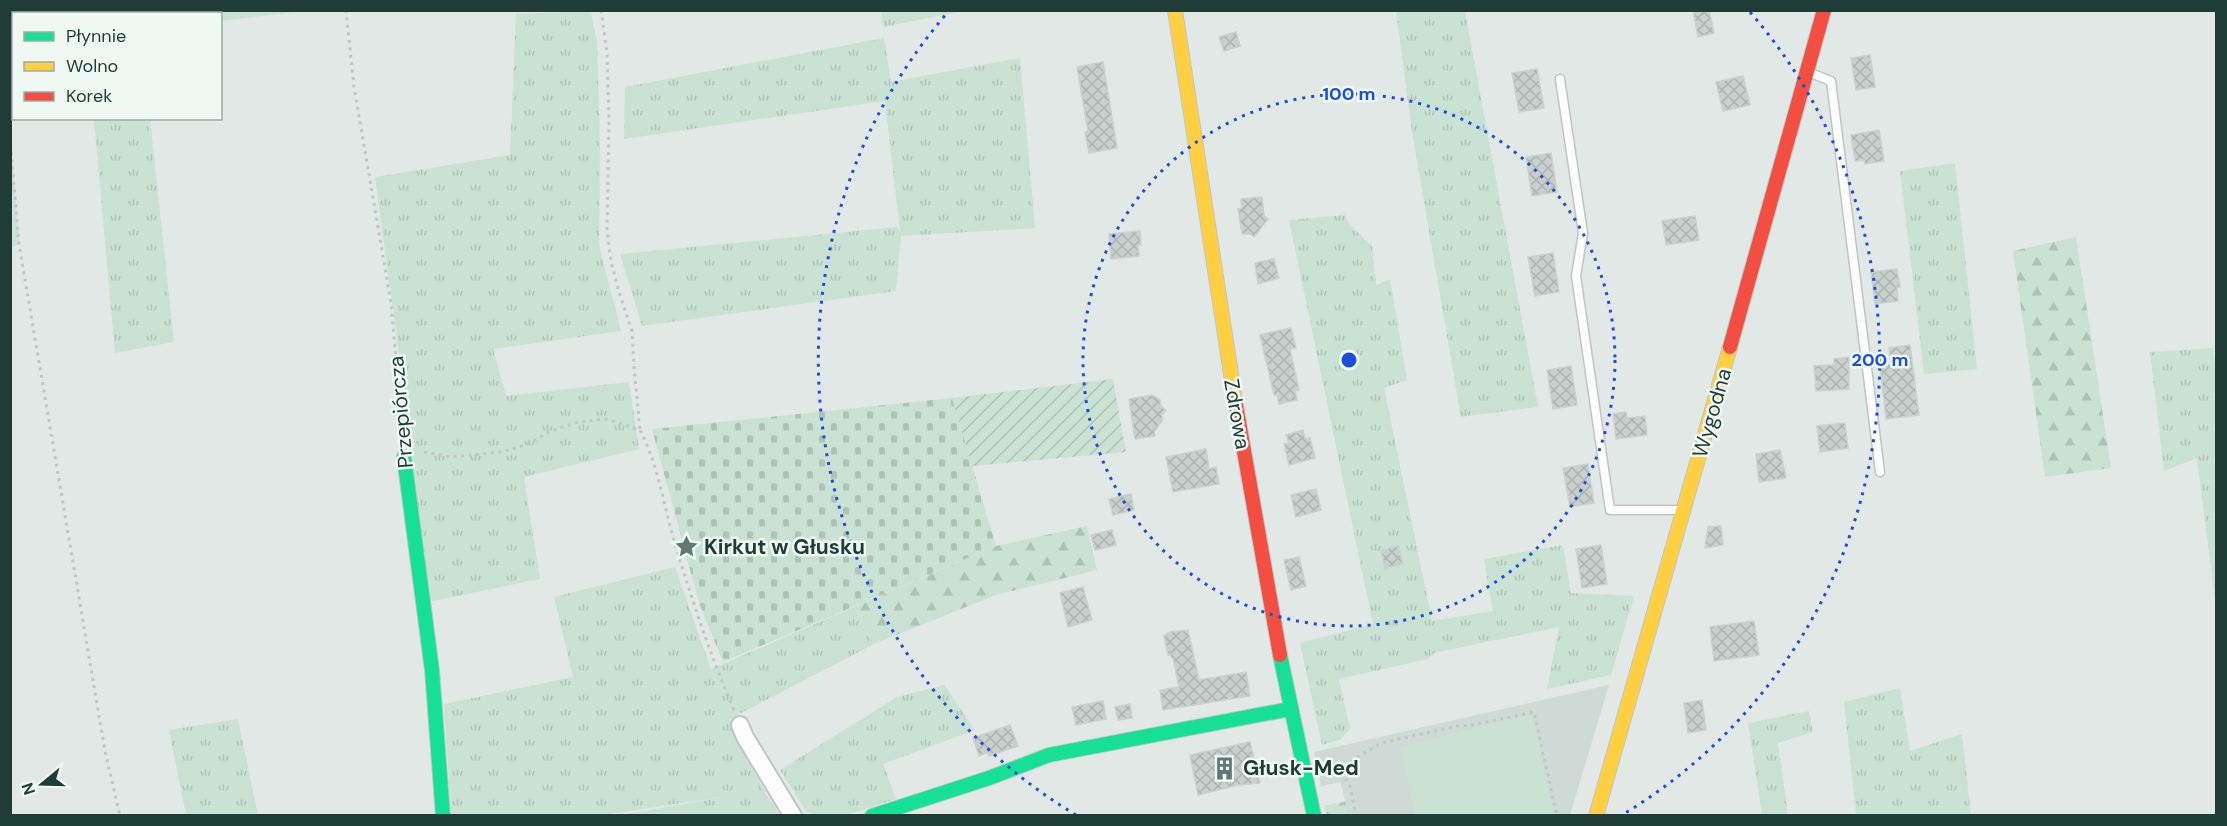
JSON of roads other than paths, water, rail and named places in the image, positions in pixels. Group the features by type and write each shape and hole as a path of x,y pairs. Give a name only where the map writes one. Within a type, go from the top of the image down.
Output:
{"street":[{"name":"Zdrowa","path":"1175,10 1234,397 1290,709 1314,816"},
{"name":"Wygodna","path":"1596,816 1824,10"},
{"name":"Przepiórcza","path":"404,457 432,670 443,816"},
{"path":"872,816 989,778 1049,755 1290,709"},
{"path":"740,725 793,816"}],"lane":[{"path":"1808,72 1831,81 1880,472"},
{"path":"1560,79 1583,234 1576,276 1610,510 1684,511"}],"place":[{"name":"Kirkut w Głusku","path":"686,547"},
{"name":"Głusk-Med","path":"1225,768"}]}
